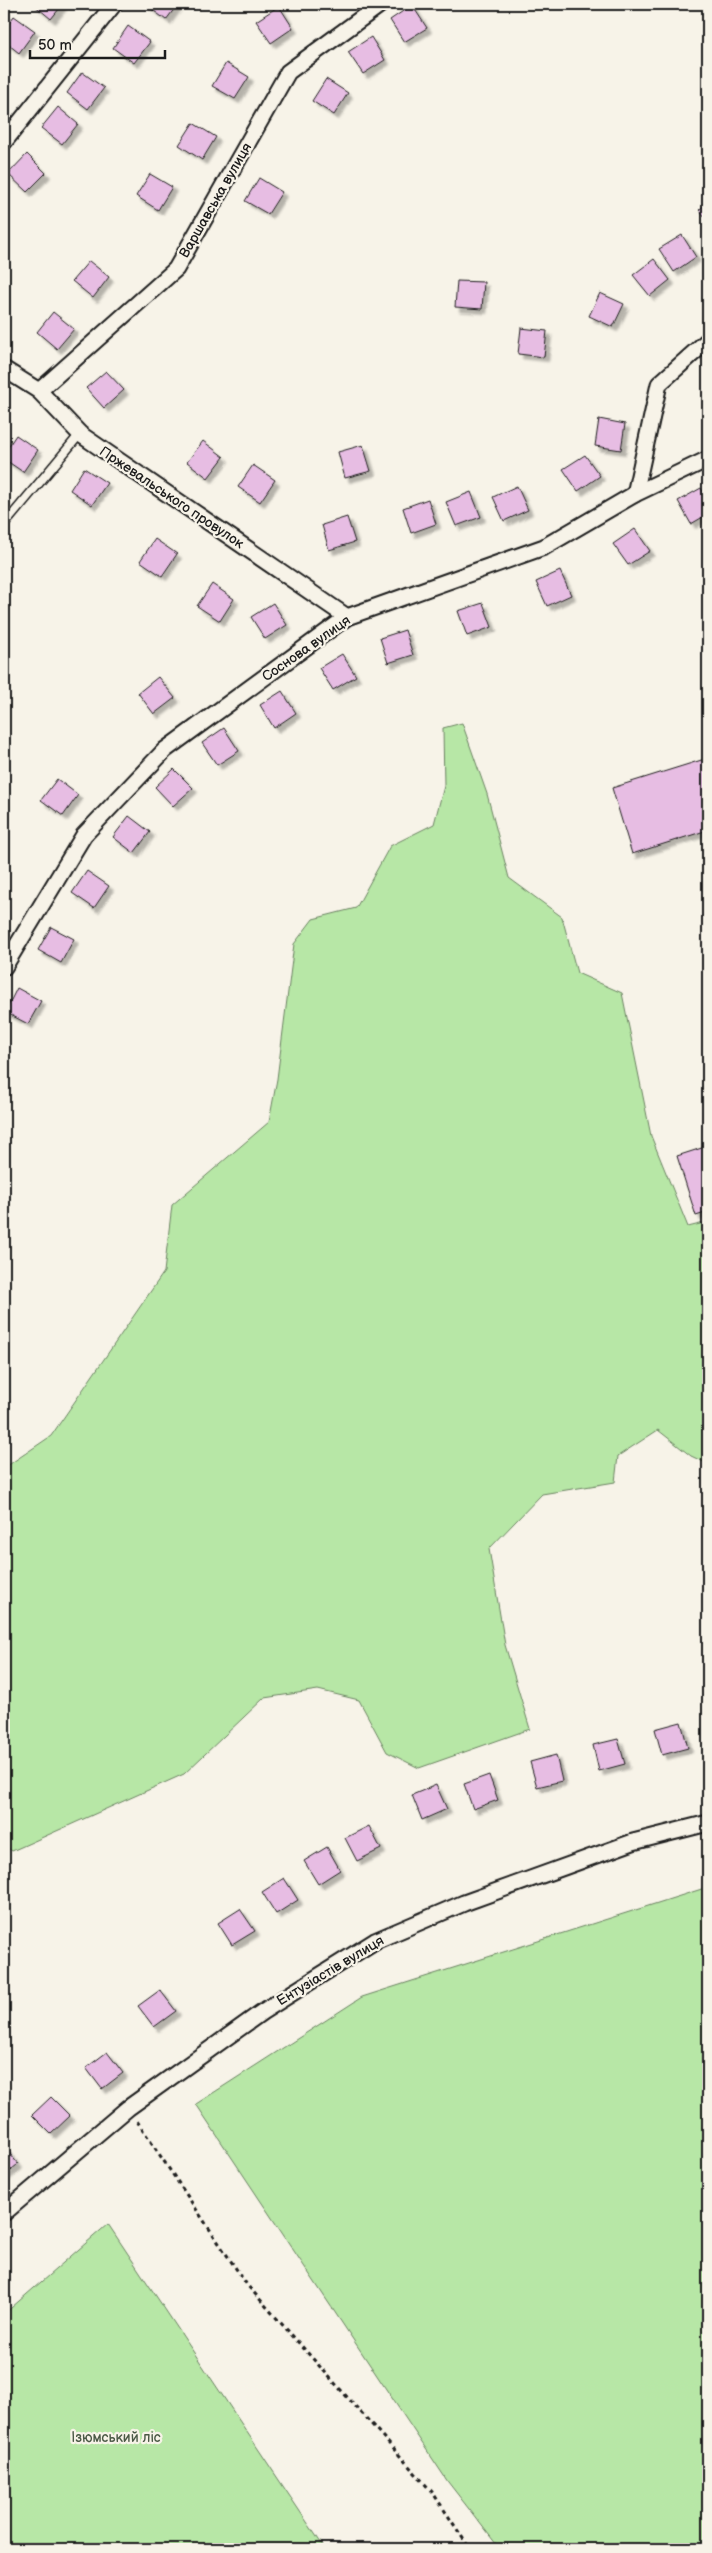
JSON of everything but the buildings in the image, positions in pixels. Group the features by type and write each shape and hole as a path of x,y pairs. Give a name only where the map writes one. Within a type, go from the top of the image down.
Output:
{"street":[{"path":"4,142 114,4"},
{"name":"Варшавська вулиця","path":"39,391 176,269 288,72 381,4"},
{"path":"635,494 659,384 708,340"},
{"name":"Пржевальського провулок","path":"4,369 39,391 80,434 347,617"},
{"name":"Соснова вулиця","path":"4,968 84,834 165,750 347,617 544,547 635,494 708,459"},
{"name":"Ентузіастів вулиця","path":"4,2213 24,2193 128,2108 262,2012 375,1941 464,1903 633,1842 708,1823"}],"lane":[{"path":"4,525 80,434"}],"path":[{"path":"128,2108 247,2285 433,2493 470,2549"}],"green space":[{"path":"462,723 487,794 509,878 562,917 577,973 622,993 651,1136 688,1227 708,1222 708,1464 691,1456 658,1430 618,1456 615,1482 542,1494 489,1549 505,1645 530,1729 419,1768 387,1752 359,1700 318,1690 264,1698 184,1774 12,1851 4,1845 4,1468 51,1436 164,1272 172,1205 269,1122 277,1079 294,944 313,919 356,908 390,846 434,824 444,786 443,728"},
{"path":"708,1887 708,2549 500,2549 448,2482 196,2104 362,1997"},
{"name":"Ізюмський ліс","path":"108,2224 325,2549 4,2549 4,2314"}]}
